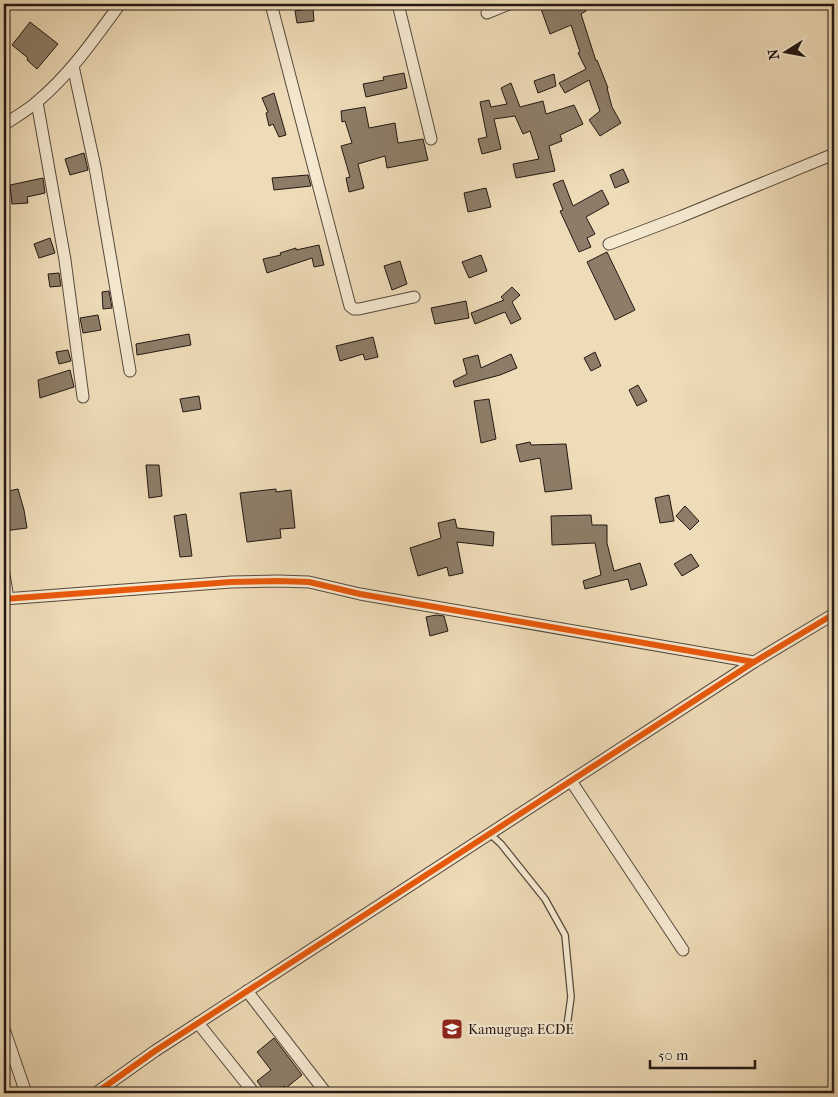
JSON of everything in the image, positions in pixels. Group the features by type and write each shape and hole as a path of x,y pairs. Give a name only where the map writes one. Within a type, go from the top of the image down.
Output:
{"street":[{"path":"4,126 37,102 73,66 84,54 120,4"},
{"path":"271,4 350,306 354,309 359,309 414,297"},
{"path":"398,4 431,139"},
{"path":"487,13 509,4"},
{"path":"73,66 94,167 130,371"},
{"path":"37,102 65,260 83,396"},
{"path":"609,244 834,154"},
{"path":"4,574 6,599 230,582 308,582 360,594 754,662"},
{"path":"96,1093 155,1051 754,662 834,614"},
{"path":"571,781 683,950"},
{"path":"247,992 326,1093"},
{"path":"198,1023 254,1093"},
{"path":"4,1029 26,1093"}],"lane":[{"path":"490,834 501,844 545,899 565,935 571,997 567,1026"}],"building":[{"path":"548,4 580,4 586,11 581,14 596,61 608,88 612,107 621,123 600,136 589,120 600,111 589,80 565,93 559,83 586,69 578,53 580,52 571,25 550,34 540,6"},
{"path":"313,8 314,21 297,23 295,11"},
{"path":"30,22 58,44 37,69 27,60 28,58 12,45"},
{"path":"404,73 407,88 366,97 363,84 384,80 383,77"},
{"path":"554,74 556,86 538,93 534,81"},
{"path":"511,83 520,107 543,101 546,114 574,105 583,124 560,135 562,141 549,146 555,171 516,178 513,164 539,159 530,131 523,134 515,116 494,119 501,149 482,154 478,139 487,137 480,102 489,100 491,107 507,104 501,88"},
{"path":"274,93 286,135 279,137 273,124 269,126 266,113 268,112 262,98"},
{"path":"365,107 369,128 395,123 398,143 423,139 428,160 387,168 385,156 358,164 364,188 349,192 346,178 350,177 341,146 352,143 345,121 342,122 341,111"},
{"path":"84,153 88,170 70,175 65,159"},
{"path":"623,169 629,182 615,188 610,175"},
{"path":"308,175 311,186 274,190 272,178"},
{"path":"43,178 45,193 27,197 28,203 12,204 10,185"},
{"path":"563,180 573,206 602,190 609,204 586,217 595,234 587,238 591,247 579,252 560,211 563,210 553,184"},
{"path":"486,188 491,207 468,212 464,193"},
{"path":"50,238 55,253 39,258 34,244"},
{"path":"319,245 324,265 314,267 312,258 267,273 263,259 281,255 280,253 296,248 296,250"},
{"path":"607,252 635,310 615,320 587,262"},
{"path":"481,255 487,271 469,278 462,262"},
{"path":"400,261 407,284 392,290 384,266"},
{"path":"59,273 61,286 50,287 48,274"},
{"path":"512,287 520,295 512,302 521,319 511,324 505,312 475,324 471,313 504,300 501,297"},
{"path":"109,291 112,308 103,309 102,292"},
{"path":"466,301 469,318 435,324 431,308"},
{"path":"98,315 101,330 83,333 80,318"},
{"path":"189,334 191,345 137,355 136,344"},
{"path":"373,337 378,357 365,360 363,354 340,361 336,346"},
{"path":"68,350 71,361 59,364 56,352"},
{"path":"595,352 601,366 591,371 584,358"},
{"path":"511,354 517,368 500,375 455,387 453,381 467,374 463,359 478,355 481,368"},
{"path":"70,370 74,387 40,398 38,380"},
{"path":"638,385 647,401 637,406 629,390"},
{"path":"199,396 201,409 183,412 180,399"},
{"path":"489,399 496,439 481,443 474,401"},
{"path":"530,442 531,445 566,444 572,489 545,492 540,458 520,462 516,445"},
{"path":"146,465 159,465 162,496 149,498"},
{"path":"18,489 27,528 4,531 4,492"},
{"path":"276,489 276,492 291,490 295,528 280,529 281,538 247,542 240,493"},
{"path":"669,495 674,521 660,523 655,498"},
{"path":"685,506 699,521 690,530 676,516"},
{"path":"186,514 192,556 180,557 174,516"},
{"path":"591,515 592,525 607,525 607,543 614,571 640,563 647,585 631,590 628,579 585,589 583,581 601,575 595,543 552,545 551,516"},
{"path":"455,519 457,528 494,532 493,546 457,542 463,573 449,576 447,567 418,576 410,548 441,538 438,523"},
{"path":"691,554 699,566 682,576 674,564"},
{"path":"444,616 448,631 430,636 426,617"},
{"path":"274,1038 302,1075 286,1088 284,1086 275,1093 266,1093 257,1081 271,1070 257,1052"}],"cycle path":[{"path":"4,599 231,582 309,582 360,594 754,662"},
{"path":"96,1093 155,1051 754,662 834,614"}],"place":[{"name":"Kamuguga ECDE","path":"452,1029"}]}
